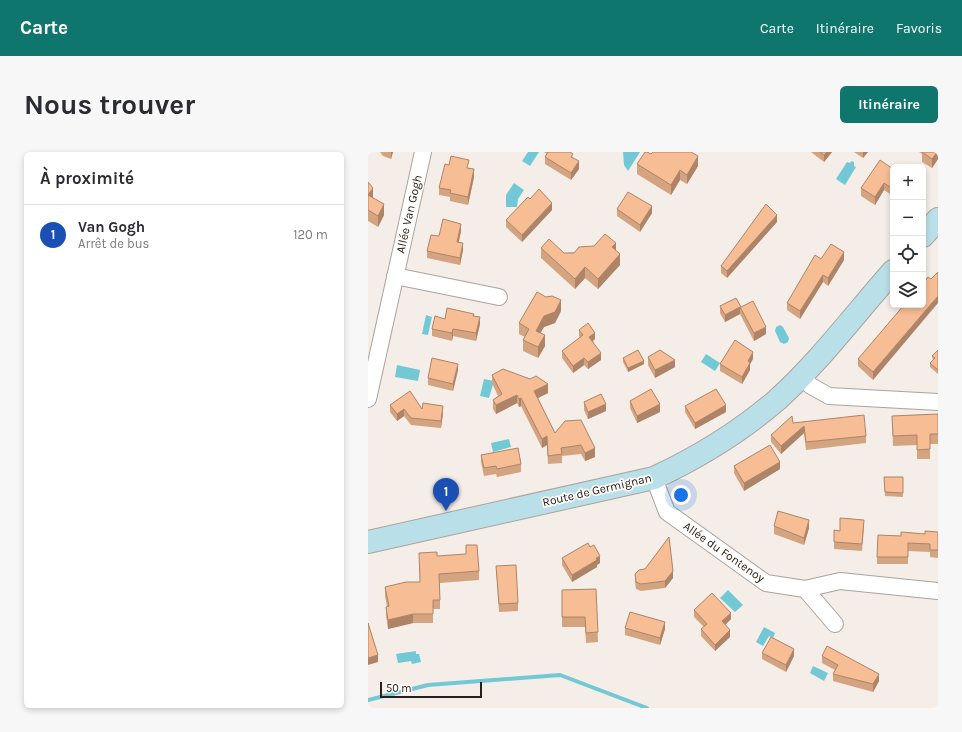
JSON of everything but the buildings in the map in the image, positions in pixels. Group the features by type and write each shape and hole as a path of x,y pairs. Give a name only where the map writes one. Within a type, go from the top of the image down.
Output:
{"street":[{"name":"Allée Van Gogh","path":"368,399 423,152"},
{"path":"926,233 938,219"},
{"name":"Route de Germignan","path":"368,542 654,478 673,469 744,425 776,400 801,376 892,272"},
{"path":"395,276 499,297"},
{"path":"801,376 811,386 828,396 938,402"},
{"name":"Allée du Fontenoy","path":"654,478 667,512 766,583 805,589 840,581 938,591"},
{"path":"805,589 835,624"}],"water":[{"path":"528,152 539,152 530,166 522,161"},
{"path":"623,152 640,152 628,171 624,165"},
{"path":"851,161 854,162 854,166 856,167 845,185 836,179 847,162 850,163"},
{"path":"514,183 524,190 518,199 517,207 506,207 506,195"},
{"path":"426,315 432,317 428,335 422,334"},
{"path":"780,325 783,327 789,338 788,342 784,344 780,342 775,331 776,327"},
{"path":"706,354 720,363 715,371 701,362"},
{"path":"397,365 420,370 418,381 395,377"},
{"path":"484,379 494,381 489,398 480,396"},
{"path":"509,439 511,447 493,452 491,443"},
{"path":"728,590 743,605 735,612 720,598"},
{"path":"764,627 775,633 773,638 769,636 763,646 756,642"},
{"path":"416,651 416,654 419,654 421,662 412,664 411,661 398,663 396,654"},
{"path":"813,666 828,673 824,681 810,673"}],"waterway":[{"path":"368,700 428,685 560,675 647,708"}],"place":[{"name":"Van Gogh","path":"446,511"}]}
